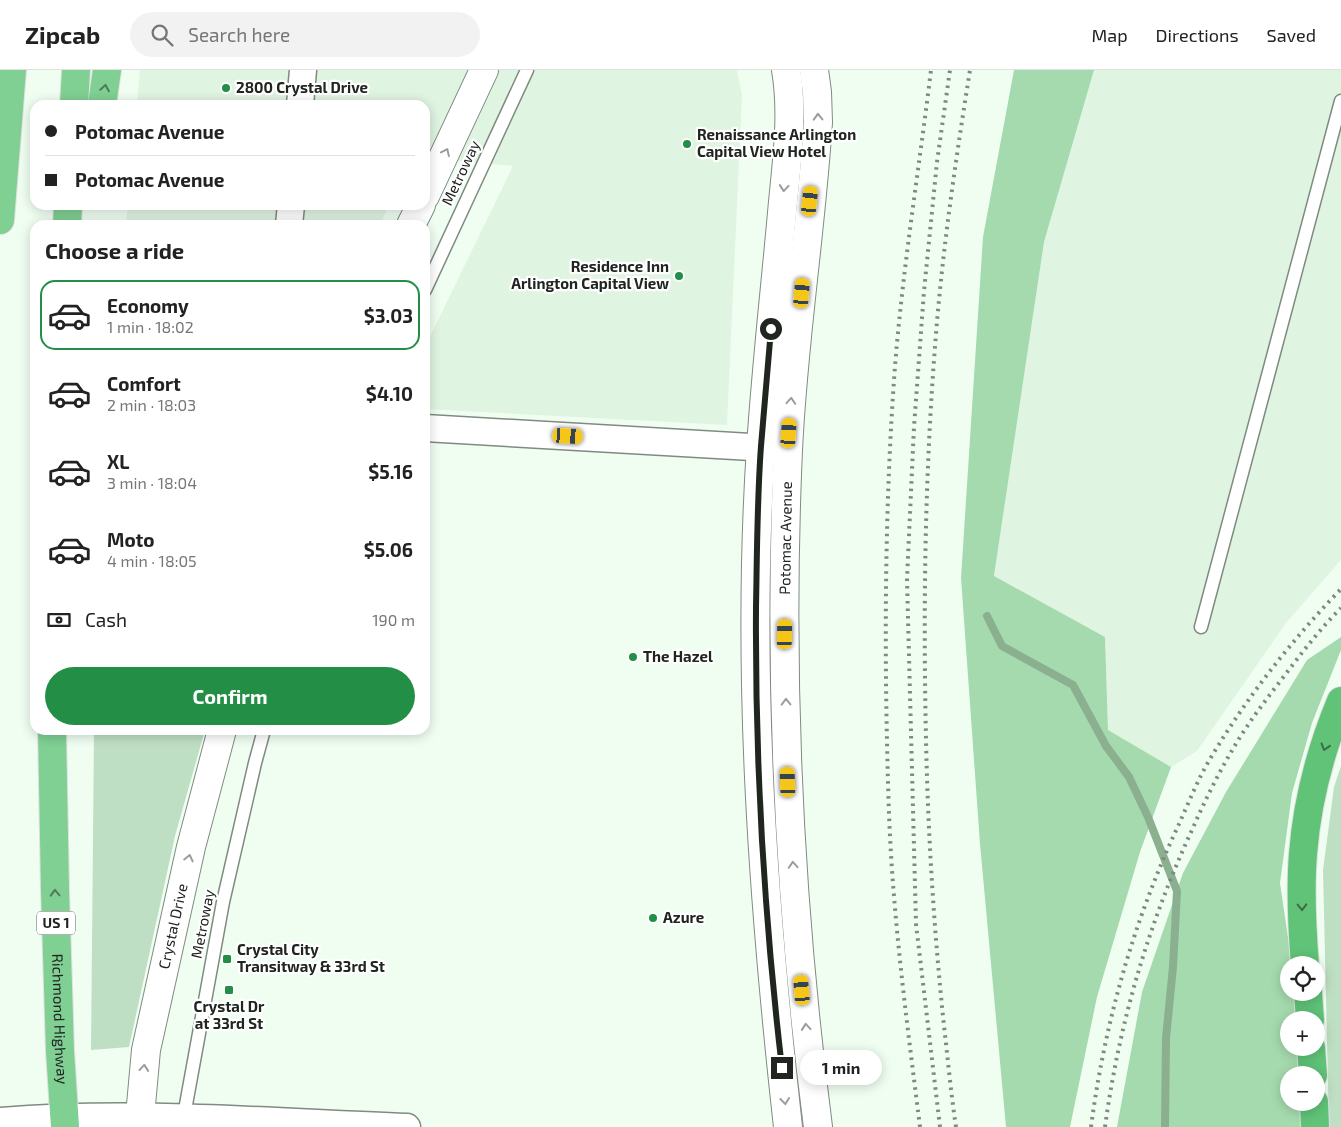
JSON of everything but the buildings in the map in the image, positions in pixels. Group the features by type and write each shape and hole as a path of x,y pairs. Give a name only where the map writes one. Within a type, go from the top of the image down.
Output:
{"highway":[{"path":"0,220 12,70"},
{"path":"74,100 76,70"},
{"path":"103,100 107,70"},
{"path":"1305,956 1302,910 1303,853 1309,810 1320,763 1341,701"},
{"name":"Richmond Highway","path":"52,735 60,1051 65,1122"},
{"path":"1315,1111 1316,1127"}],"street":[{"path":"300,100 303,70"},
{"path":"430,185 484,70"},
{"name":"Potomac Avenue","path":"786,70 788,144 761,447 757,546 756,708 760,814 771,968 788,1127"},
{"name":"Potomac Avenue","path":"814,70 817,92 818,132 792,385 788,449 784,651 789,797 801,971 818,1127"},
{"path":"430,428 788,449"},
{"name":"Crystal Drive","path":"140,1122 146,1050 191,847 221,735"},
{"path":"0,1121 407,1127"}],"lane":[{"name":"Metroway","path":"430,279 526,70"},
{"path":"1201,627 1341,101"},
{"name":"Metroway","path":"183,1123 223,902 263,735"}],"shaded area":[{"path":"140,70 737,70 742,95 727,425 430,409 430,337 513,166 430,158 430,100 137,100"},
{"path":"1094,70 1341,70 1341,560 1286,623 1197,751 1171,767 1108,731 1105,637 994,576 1044,242"},
{"path":"128,210 387,210 382,220 126,220"},
{"path":"94,735 204,735 175,836 129,1047 91,1050"},
{"path":"1341,766 1341,1127 1329,1127 1323,870 1334,787"}],"green space":[{"path":"1014,70 1094,70 1044,242 994,576 1105,637 1108,730 1171,767 1140,852 1097,997 1070,1127 1006,1127 980,844 961,578 983,237"},
{"path":"1341,637 1341,650 1312,723 1292,793 1280,883 1291,956 1280,956 1280,1001 1296,1001 1296,1011 1280,1011 1280,1056 1299,1056 1299,1066 1280,1066 1280,1111 1303,1111 1304,1127 1117,1127 1142,992 1183,873 1226,792 1307,660"}],"waterway":[{"path":"987,616 1002,646 1073,685 1106,746 1129,777 1148,817 1177,891 1173,967 1166,1038 1165,1127"}],"railway":[{"path":"920,1127 901,971 891,853 886,702 886,590 891,422 898,329 931,70"},
{"path":"940,1127 916,924 907,579 914,427 924,291 937,162 950,70"},
{"path":"956,1127 940,990 932,883 926,739 925,587 929,435 936,334 950,202 970,70"},
{"path":"1091,1127 1104,1048 1123,972 1148,897 1198,783 1224,736 1271,670 1287,649 1341,589"},
{"path":"1105,1127 1118,1051 1137,976 1162,902 1197,819 1213,785 1248,725 1305,649 1341,608"}],"place":[{"name":"2800 Crystal Drive","path":"226,88"},
{"name":"Renaissance Arlington Capital View Hotel","path":"687,144"},
{"name":"Residence Inn Arlington Capital View","path":"679,276"},
{"name":"The Hazel","path":"633,657"},
{"name":"Azure","path":"653,918"},
{"name":"Crystal City Transitway & 33rd St","path":"227,959"},
{"name":"Crystal Dr at 33rd St","path":"229,990"}],"route":[{"path":"771,329 761,447 757,546 756,708 760,814 771,968 782,1068"}]}
